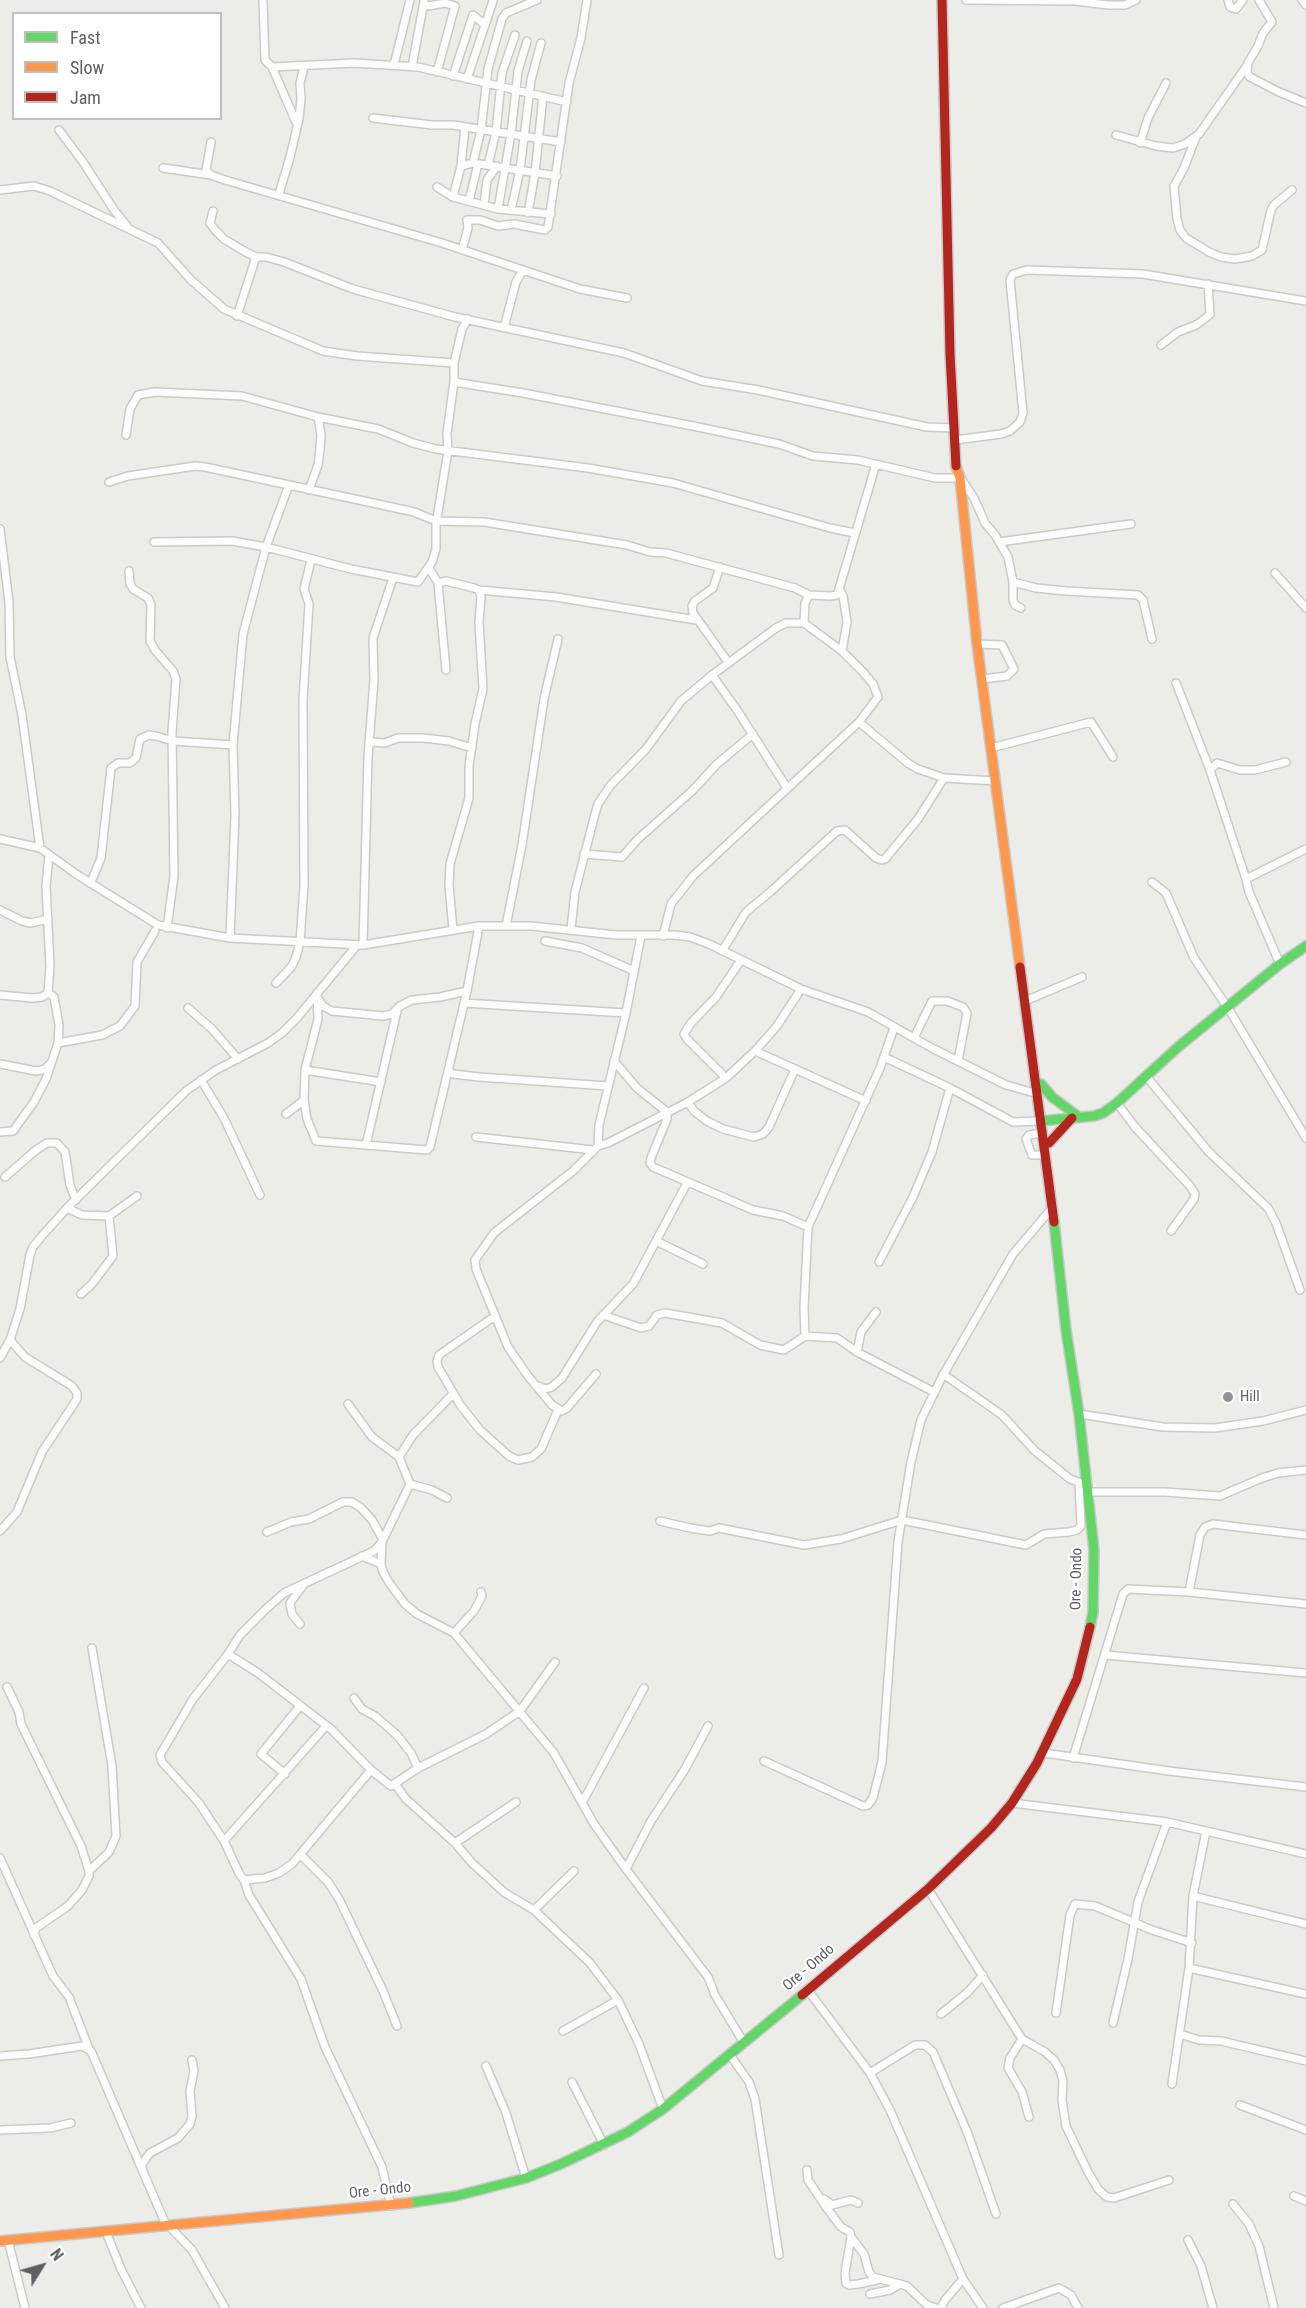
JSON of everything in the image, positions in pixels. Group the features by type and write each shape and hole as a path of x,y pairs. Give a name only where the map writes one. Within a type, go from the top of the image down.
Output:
{"main road":[{"path":"942,0 950,354 958,474 977,644 1029,1031 1035,1093 1048,1143 1051,1204"},
{"path":"1043,1121 1102,1113 1117,1103 1178,1047 1280,964 1306,946"},
{"path":"1029,1031 1041,1084 1043,1121 1041,1133 1051,1204"},
{"path":"1041,1084 1075,1118"},
{"path":"1048,1143 1075,1118"},
{"name":"Ore - Ondo","path":"4,2241 391,2206 456,2196 526,2178 604,2145 663,2109 928,1889 991,1828 1012,1803 1044,1753 1077,1679 1087,1645 1093,1612 1094,1550 1085,1486 1079,1414 1065,1330 1051,1204"}],"street":[{"path":"263,0 265,60 272,67 297,122"},
{"path":"394,65 410,0"},
{"path":"469,201 493,45 506,13 537,0"},
{"path":"462,250 468,228 466,220 480,220 498,226 514,224 545,230 550,224 567,102 587,0"},
{"path":"966,0 1075,1 1108,5 1125,5 1136,0"},
{"path":"1227,0 1230,7 1236,9 1243,0"},
{"path":"1259,0 1272,22 1263,33 1246,68 1196,137 1174,186 1180,230 1186,238 1221,257 1235,258 1252,255 1262,250 1274,205 1292,190"},
{"path":"1302,0 1306,5"},
{"path":"467,80 493,1"},
{"path":"412,67 424,2"},
{"path":"424,2 428,6 446,3 454,6 437,72"},
{"path":"453,76 473,15 484,24"},
{"path":"488,165 496,132 500,87 506,59 515,35"},
{"path":"498,209 500,167 511,134 518,71 527,41"},
{"path":"511,210 520,170 529,93 542,43"},
{"path":"272,67 354,63 412,67 567,102"},
{"path":"279,194 297,122 301,99 300,82 304,67"},
{"path":"1246,68 1250,77 1306,103"},
{"path":"1140,143 1148,118 1166,83"},
{"path":"528,213 543,96"},
{"path":"373,118 465,127 561,142"},
{"path":"453,197 463,156 465,127"},
{"path":"59,130 114,210 131,230"},
{"path":"1116,135 1140,143 1173,148 1196,137"},
{"path":"211,142 206,171 211,175"},
{"path":"463,156 476,163 557,176"},
{"path":"461,166 476,163"},
{"path":"484,205 487,180 500,167"},
{"path":"163,168 211,175 279,194 580,289 627,298"},
{"path":"0,190 34,186 51,191 131,230 163,246 191,280 224,309 335,354 454,363"},
{"path":"437,187 453,197 498,209 551,213"},
{"path":"213,211 210,223 215,230 224,239 256,257 284,262 353,289 504,328 624,352 702,381 758,390 927,427 954,428"},
{"path":"237,316 256,257"},
{"path":"504,328 516,282 523,270"},
{"path":"956,440 1001,434 1010,431 1020,422 1023,413 1010,280 1013,274 1027,270 1143,274 1306,301"},
{"path":"1161,345 1178,332 1196,325 1210,314 1208,284"},
{"path":"154,542 232,541 418,582 429,568 436,549 436,520 448,451 447,433 454,382 454,363 462,329 468,319"},
{"path":"454,382 715,430 779,444 813,456 839,456 935,478 958,474 974,498 985,523 1008,557 1013,582 1013,600 1015,605 1021,608"},
{"path":"126,435 130,409 138,395 155,392 242,396 318,417 363,425 413,443 448,451 588,468 673,483 830,528 855,533"},
{"path":"309,490 318,465 320,449 321,435 318,417"},
{"path":"109,482 128,476 195,466 243,474 436,520 484,522 603,540 720,567 795,588 809,595 835,596 876,464"},
{"path":"230,938 235,815 232,745 243,633 266,547 289,485"},
{"path":"999,542 1131,524"},
{"path":"0,530 9,602 9,657 22,715 40,848"},
{"path":"276,982 292,966 300,942 304,885 303,699 309,604 304,589 311,560"},
{"path":"720,567 713,588 700,596 692,606 696,620 728,662"},
{"path":"429,568 438,583 446,670"},
{"path":"129,570 130,584 133,589 148,598 151,605 150,641 155,651 173,671 176,679 172,741 174,876 167,928"},
{"path":"1275,573 1306,608"},
{"path":"0,1358 10,1340 20,1309 33,1247 67,1208 160,1116 201,1080 282,1033 360,945 374,680 373,638 393,578"},
{"path":"438,583 446,581 479,590 556,597 696,620"},
{"path":"1013,582 1036,588 1138,595 1143,600 1152,639"},
{"path":"839,589 843,597 847,622 842,651"},
{"path":"453,930 449,885 450,864 469,798 475,724 483,689 478,622 481,597 479,590"},
{"path":"804,622 805,603 809,595"},
{"path":"571,929 575,892 584,855 598,804 610,786 646,749 681,701 728,662 776,628 786,624 804,622 842,651 863,672 878,692 878,697 859,722 693,876 671,904 663,936"},
{"path":"506,926 522,845 544,699 558,639"},
{"path":"977,644 1002,645 1014,669 1007,676 982,679"},
{"path":"0,657 9,657"},
{"path":"712,675 787,788"},
{"path":"1176,683 1210,770 1249,892 1280,964"},
{"path":"859,722 909,764 944,778 996,781"},
{"path":"991,747 1091,722 1113,757"},
{"path":"584,855 618,859 622,857 638,839 692,791 717,764 753,734"},
{"path":"91,882 101,858 111,768 118,763 130,763 135,758 143,737 156,736 172,741 232,745"},
{"path":"369,744 371,742 385,743 398,738 423,738 449,741 472,748"},
{"path":"1210,770 1217,763 1240,770 1255,770 1286,762"},
{"path":"723,951 746,912 837,831 845,830 876,858 885,859 918,819 944,778"},
{"path":"0,839 40,848 146,918 167,928 230,938 360,945 479,926 571,929 690,938 723,951 801,989 868,1011 894,1028 1017,1090 1035,1093"},
{"path":"1246,879 1306,849"},
{"path":"48,993 50,966 46,886 50,855"},
{"path":"1152,882 1166,893 1194,958 1228,1008 1306,1138"},
{"path":"0,910 21,921 48,919"},
{"path":"317,993 318,1019 305,1070 304,1100 306,1119 315,1141 428,1150 467,991 479,926"},
{"path":"58,1043 102,1035 120,1026 135,1006 136,962 155,931"},
{"path":"596,1148 599,1125 626,1013 641,936"},
{"path":"545,941 582,948 634,971"},
{"path":"726,1078 684,1034 691,1023 716,997 741,960"},
{"path":"1025,1001 1082,976"},
{"path":"596,1374 567,1408 562,1411 558,1410 508,1347 476,1269 475,1260 480,1250 494,1233 573,1171 596,1148 688,1102 726,1078 777,1026 801,989"},
{"path":"366,1145 400,1006 412,1000 467,991"},
{"path":"0,995 32,998 42,997 48,993"},
{"path":"0,1132 13,1131 46,1079 58,1043 57,1008 54,997 48,993"},
{"path":"317,993 322,1006 332,1011 383,1016 397,1011"},
{"path":"914,1038 932,1001 947,1001 963,1007 967,1013 958,1061"},
{"path":"464,1003 626,1013"},
{"path":"188,1008 212,1029 238,1059"},
{"path":"805,1336 808,1227 866,1101 894,1028"},
{"path":"755,1051 866,1101"},
{"path":"884,1057 950,1088 1013,1122 1043,1121"},
{"path":"614,1061 637,1088 667,1112"},
{"path":"0,1064 36,1071 45,1069 50,1064"},
{"path":"688,1102 694,1111 707,1121 723,1129 754,1137 763,1134 769,1127 795,1069"},
{"path":"305,1070 381,1082"},
{"path":"448,1071 453,1074 479,1077 608,1086"},
{"path":"1146,1076 1208,1151 1268,1208 1282,1238 1300,1290"},
{"path":"201,1080 224,1118 260,1195"},
{"path":"879,1262 913,1197 932,1152 950,1088"},
{"path":"286,1114 304,1100"},
{"path":"1117,1103 1135,1127 1195,1194 1194,1199 1171,1231"},
{"path":"667,1112 667,1119 650,1163 653,1167 753,1210 783,1216 808,1227"},
{"path":"1041,1133 1029,1135 1026,1139 1032,1155 1044,1155"},
{"path":"476,1137 596,1148"},
{"path":"5,1177 36,1150 47,1143 57,1143 65,1152 70,1185 76,1200"},
{"path":"536,1385 545,1389 552,1387 562,1378 603,1315 633,1284 687,1183"},
{"path":"67,1208 82,1215 109,1216 137,1196"},
{"path":"764,1761 852,1802 863,1806 871,1803 882,1762 898,1542 911,1462 921,1420 943,1374 1013,1254 1051,1204"},
{"path":"81,1294 92,1284 113,1256 109,1216"},
{"path":"656,1241 703,1264"},
{"path":"857,1352 861,1332 876,1312"},
{"path":"603,1315 641,1328 649,1326 657,1315 664,1313 722,1323 760,1345 784,1350 805,1336 837,1338 857,1352 934,1392"},
{"path":"495,1316 439,1355 438,1367 453,1394 480,1430 518,1460 532,1457 541,1449 558,1410"},
{"path":"0,1531 17,1512 42,1452 77,1399 77,1393 72,1386 25,1357 10,1340"},
{"path":"943,1374 1002,1415 1034,1450 1070,1479 1085,1486 1220,1496 1270,1476 1306,1470"},
{"path":"399,1456 413,1435 453,1394"},
{"path":"348,1404 372,1437 399,1456 410,1484 382,1542 378,1548 284,1593 266,1609 240,1635 193,1699 160,1755 162,1762 199,1803 224,1841 249,1895 301,1979 325,2047 382,2167 391,2206"},
{"path":"1079,1414 1153,1426 1215,1428 1263,1421 1306,1410"},
{"path":"410,1484 432,1490 447,1498"},
{"path":"660,1521 710,1531 719,1528 804,1545 841,1539 902,1520 1026,1545 1044,1534 1069,1532 1081,1526 1085,1486"},
{"path":"267,1532 291,1521 309,1519 343,1502 352,1502 361,1508 372,1520 382,1538 381,1564 390,1584 405,1604 417,1614 454,1633 554,1753 582,1803 626,1869 708,1977 715,1995 744,2043"},
{"path":"1189,1592 1200,1535 1205,1527 1213,1524 1306,1535"},
{"path":"362,1556 381,1564"},
{"path":"300,1624 292,1614 290,1603 305,1582"},
{"path":"1073,1758 1123,1594 1128,1589 1189,1592 1306,1604"},
{"path":"454,1633 474,1611 482,1596 481,1592"},
{"path":"89,1871 109,1852 116,1836 112,1766 92,1648"},
{"path":"228,1654 258,1673 326,1726 350,1746 371,1770 391,1786 418,1768 486,1734 520,1711 555,1662"},
{"path":"1105,1655 1306,1673"},
{"path":"8,1688 19,1712 21,1724 81,1846 89,1871 82,1890 68,1906 36,1928 34,1935"},
{"path":"582,1803 644,1688"},
{"path":"354,1698 362,1709 375,1716 397,1735 411,1753 418,1768"},
{"path":"285,1774 261,1754 300,1706"},
{"path":"224,1841 326,1726"},
{"path":"626,1869 651,1821 685,1769 708,1726"},
{"path":"1044,1753 1306,1786"},
{"path":"244,1880 265,1878 279,1873 301,1855 371,1770"},
{"path":"395,1784 406,1799 455,1843 472,1863 505,1893 534,1911 590,1963 618,2000 639,2044 663,2109"},
{"path":"455,1843 516,1802"},
{"path":"1012,1803 1167,1822 1306,1854"},
{"path":"1113,2023 1136,1922 1138,1902 1167,1822"},
{"path":"1172,2084 1190,1968 1193,1896 1206,1831"},
{"path":"301,1855 328,1882 339,1899 364,1949 397,2026"},
{"path":"0,1858 53,1977 69,1997 89,2049 101,2071 167,2225 192,2250 225,2308"},
{"path":"534,1911 574,1871"},
{"path":"928,1889 1022,2040 1045,2052 1060,2070 1064,2081 1062,2100 1066,2126 1098,2189 1107,2197 1114,2198 1169,2180"},
{"path":"1193,1896 1306,1924"},
{"path":"1056,2013 1072,1908 1080,1904 1095,1906 1192,1943"},
{"path":"1190,1968 1306,1994"},
{"path":"941,2014 968,1992 983,1975"},
{"path":"807,1989 870,2073 890,2109 963,2279 983,2308"},
{"path":"563,2031 618,2000"},
{"path":"1180,2034 1199,2040 1221,2041 1306,2061"},
{"path":"1022,2040 1010,2058 1008,2068 1022,2092 1029,2117"},
{"path":"870,2073 915,2045 925,2045 933,2052 972,2144 996,2214"},
{"path":"0,2056 29,2055 82,2046 89,2049"},
{"path":"730,2055 749,2082 755,2100 779,2255"},
{"path":"142,2168 142,2164 150,2153 178,2138 190,2124 190,2091 194,2071 192,2060"},
{"path":"486,2066 506,2113 526,2178"},
{"path":"572,2082 604,2145"},
{"path":"1240,2105 1306,2130"},
{"path":"0,2130 50,2128 71,2123"},
{"path":"807,2170 808,2180 841,2227 850,2232 851,2237 864,2254 869,2272 877,2280"},
{"path":"1294,2196 1306,2201"},
{"path":"822,2198 832,2205 851,2200 858,2203"},
{"path":"1233,2204 1249,2224 1259,2246 1274,2308"},
{"path":"106,2232 121,2269 141,2308"},
{"path":"851,2237 845,2272 846,2283 849,2285 877,2280 900,2284 907,2286 927,2305 936,2308"},
{"path":"1188,2240 1202,2266 1213,2308"},
{"path":"4,2241 25,2308"},
{"path":"941,2308 963,2279"},
{"path":"870,2294 890,2290 900,2284"},
{"path":"1003,2308 1059,2288 1071,2295 1078,2308"}],"traffic: fast":[{"path":"1040,1121 1094,1116 1103,1113 1178,1047 1280,964 1306,946"},
{"path":"1041,1084 1052,1097 1079,1117"},
{"path":"1054,1222 1094,1550 1093,1612 1090,1627"},
{"path":"409,2203 456,2196 526,2178 628,2132 663,2109 802,1995"}],"traffic: slow":[{"path":"956,466 960,478 977,644 1020,967"},
{"path":"0,2241 409,2203"}],"traffic: jam":[{"path":"942,0 950,354 956,466"},
{"path":"1020,967 1054,1222"},
{"path":"1049,1143 1072,1118"},
{"path":"802,1995 928,1889 991,1828 1012,1803 1037,1763 1077,1679 1090,1627"}],"place":[{"name":"Hill","path":"1228,1397"}]}
